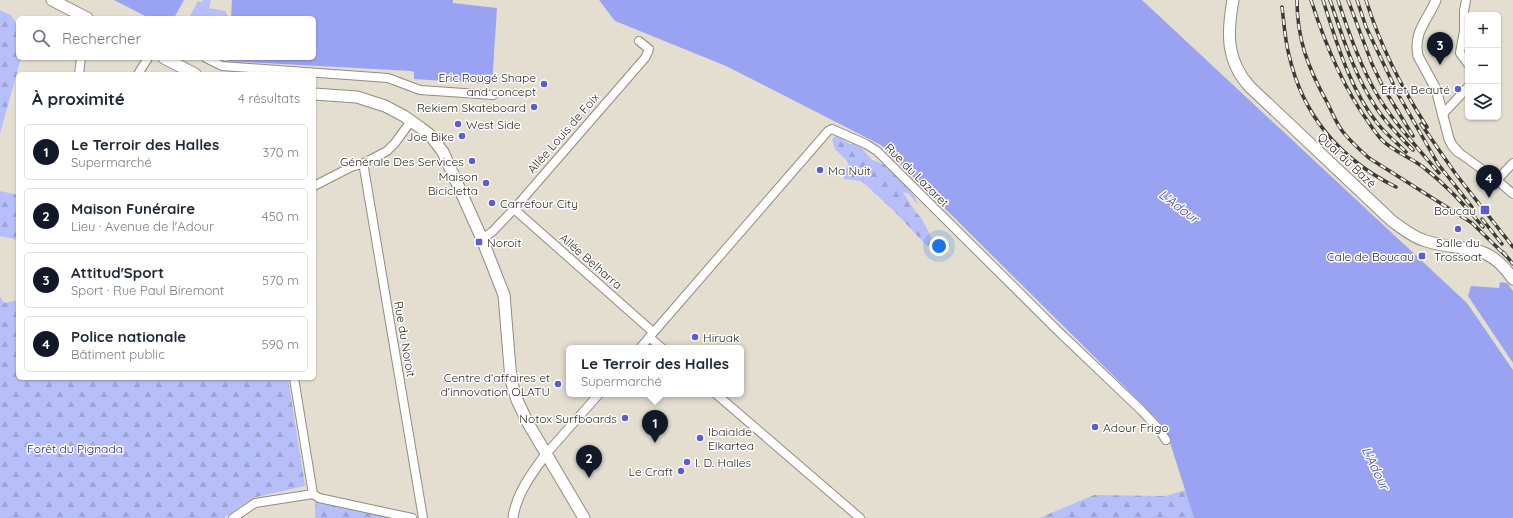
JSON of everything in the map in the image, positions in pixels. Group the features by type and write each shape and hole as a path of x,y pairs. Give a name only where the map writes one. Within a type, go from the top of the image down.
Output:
{"main road":[{"path":"52,0 83,16"},
{"name":"Quai du Bazé","path":"1233,0 1230,26 1230,51 1238,70 1250,87 1405,231 1423,241 1472,249 1488,254 1498,262 1513,279"},
{"path":"168,60 191,72"},
{"path":"316,94 365,99 385,106 411,121 430,135 443,152 482,239 504,295 509,367 513,388 520,407 584,518"}],"street":[{"path":"1436,0 1420,28 1417,50 1418,56 1436,89 1449,139 1458,152 1497,180 1513,194"},
{"path":"1465,60 1460,53 1464,31 1464,11 1466,0"},
{"name":"Allée Louis de Foix","path":"482,239 492,232 514,208 645,58 649,49 639,41"},
{"path":"80,72 81,60"},
{"path":"139,72 147,60"},
{"path":"210,60 222,66 305,72"},
{"path":"316,73 388,78 420,90 493,95"},
{"path":"1442,115 1465,90"},
{"path":"316,185 387,151 399,138 411,121"},
{"name":"Rue du Lazaret","path":"642,345 771,195 832,128 859,140 877,151 1057,330 1142,410 1158,428 1166,440"},
{"path":"1497,180 1513,163"},
{"name":"Rue du Noroit","path":"362,164 423,518"},
{"name":"Allée Belharra","path":"514,208 651,334 660,345"},
{"path":"294,380 314,494 319,498 412,518"},
{"path":"513,518 514,511 523,488 546,454 597,397"},
{"path":"719,397 860,518"},
{"path":"233,518 256,503 314,494"}],"green space":[{"path":"203,0 211,0 209,8 225,11 228,16 190,16 198,1 202,2"},
{"path":"0,10 11,15 16,24 16,60 20,60 0,134"},
{"path":"837,135 850,144 855,143 861,147 872,160 886,166 900,178 912,192 919,206 909,194 903,192 922,219 934,243 930,247 925,244 896,213 861,181 844,179 844,169 849,167 847,161 835,149 832,139"},
{"path":"0,191 16,195 16,240 0,236"},
{"name":"Forêt du Pignada","path":"0,296 4,303 16,300 16,380 288,380 305,486 252,498 224,518 0,518"},
{"path":"1186,490 1194,518 1039,518 1094,495 1165,496"},
{"path":"315,501 393,518 315,518"}],"water":[{"path":"114,0 184,0 175,16 145,16"},
{"path":"232,0 453,0 453,3 497,8 492,84 414,79 414,72 411,71 228,61 316,60 316,16 231,16"},
{"name":"L'Adour","path":"599,0 1142,0 1467,303 1513,370 1513,518 1194,518 1167,433 1160,422 881,145 726,66 615,21"},
{"path":"1500,282 1507,283 1513,291 1513,363 1468,296 1471,286 1499,288"}],"railway":[{"path":"1297,0 1301,40 1309,65 1336,121 1343,132 1352,143 1369,158 1472,223 1506,256"},
{"path":"1311,0 1322,33 1342,79 1359,109 1375,132 1387,144 1418,163 1439,180 1483,227"},
{"path":"1323,0 1345,65 1359,96 1378,124 1406,152"},
{"path":"1330,0 1355,70 1369,96 1385,120 1413,150"},
{"path":"1338,0 1359,58 1375,91 1397,123 1439,173"},
{"path":"1348,0 1372,64 1383,87 1413,136"},
{"path":"1357,0 1366,27 1398,94 1438,164 1472,207"},
{"path":"1366,0 1392,65 1408,97 1427,127"},
{"path":"1282,7 1286,43 1295,77 1314,117 1341,149 1376,176 1396,187"},
{"path":"1421,124 1455,173 1513,247"},
{"path":"1482,219 1502,244"},
{"path":"1503,252 1513,264"}],"place":[{"name":"Attitud'Sport","path":"1440,65"},
{"name":"Eric Rougé Shape and concept","path":"544,84"},
{"name":"Effet Beauté","path":"1458,89"},
{"name":"Rekiem Skateboard","path":"534,107"},
{"name":"West Side","path":"458,124"},
{"name":"Joe Bike","path":"462,136"},
{"name":"Générale Des Services","path":"472,161"},
{"name":"Ma Nuit","path":"820,170"},
{"name":"Maison Bicicletta","path":"486,183"},
{"name":"Police nationale","path":"1489,198"},
{"name":"Carrefour City","path":"492,203"},
{"name":"Boucau","path":"1485,210"},
{"name":"Salle du Trossoat","path":"1458,229"},
{"name":"Noroit","path":"479,242"},
{"name":"Cale de Boucau","path":"1422,256"},
{"name":"Hiruak","path":"695,337"},
{"name":"Centre d’affaires et d’innovation OLATU","path":"558,384"},
{"name":"Notox Surfboards","path":"625,418"},
{"name":"Adour Frigo","path":"1095,427"},
{"name":"Ibaialde Elkartea","path":"700,438"},
{"name":"Le Terroir des Halles","path":"655,443"},
{"name":"I. D. Halles","path":"687,462"},
{"name":"Le Craft","path":"681,471"},
{"name":"Maison Funéraire","path":"589,478"}]}
